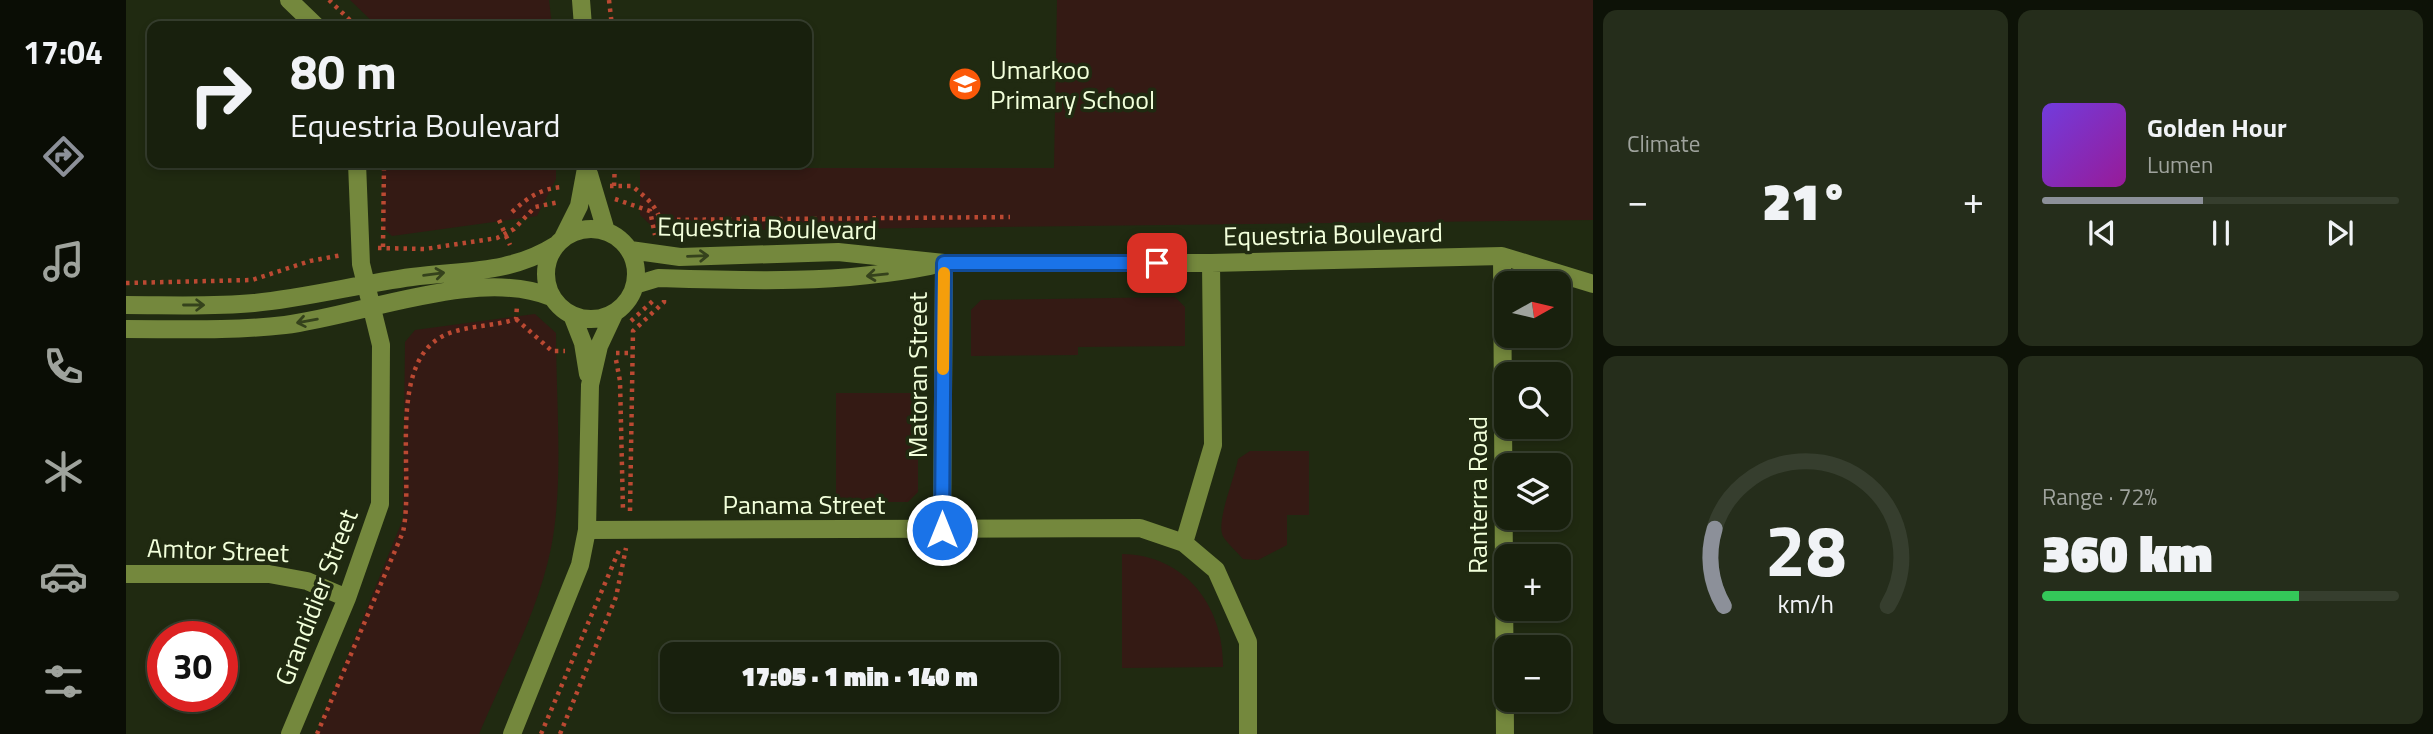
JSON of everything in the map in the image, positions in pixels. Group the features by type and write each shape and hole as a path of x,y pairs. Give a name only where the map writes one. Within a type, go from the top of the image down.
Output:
{"street":[{"path":"289,0 311,21"},
{"path":"581,0 583,21"},
{"name":"Grandidier Street","path":"290,734 347,598 380,504 381,345 360,252 357,168"},
{"path":"587,168 587,193 606,231"},
{"path":"551,298 545,279 546,264 587,193"},
{"path":"126,305 253,303 367,284 512,267 532,260 576,231 591,228 606,231 620,239 630,250 636,265 635,285 618,322 599,346 590,385"},
{"name":"Equestria Boulevard","path":"630,250 680,257 838,252 944,263 1211,263 1502,256 1593,284"},
{"name":"Ranterra Road","path":"1502,256 1505,734"},
{"name":"Equestria Boulevard","path":"635,285 661,278 814,281 886,275 944,263"},
{"name":"Matoran Street","path":"942,530 944,263"},
{"path":"1184,543 1213,444 1211,263"},
{"path":"126,329 250,328 374,309 443,292 515,288 529,288 551,298 572,316 583,343 590,385 587,530 580,565 512,734"},
{"path":"572,316 618,322"},
{"name":"Panama Street","path":"587,530 1140,528 1184,543 1216,570 1248,642 1248,734"},
{"name":"Amtor Street","path":"126,573 270,573 307,581 347,598"}],"path":[{"path":"329,0 351,21"},
{"path":"609,0 611,21"},
{"path":"383,247 384,168"},
{"path":"615,168 615,199"},
{"path":"126,282 252,280 310,261 383,247 425,249 497,238 535,207 614,186 632,186 656,206 662,220 660,254"},
{"path":"512,212 526,199 548,188 615,199 650,211 660,254"},
{"path":"654,220 1010,217"},
{"path":"499,220 506,233 512,267"},
{"path":"618,322 655,301 661,278"},
{"path":"560,734 616,597 624,565 633,331 664,302 661,278"},
{"path":"317,734 403,532 407,512 408,400 411,375 418,358 430,344 445,335 516,319 515,288"},
{"path":"541,734 619,556 626,530 620,381 615,353 618,341"}],"shaded area":[{"path":"350,0 549,0 551,21 372,21"},
{"path":"1057,0 1593,0 1593,220 657,231 640,215 640,168 1054,168"},
{"path":"382,168 556,168 556,179 537,216 392,236 383,228"},
{"path":"1175,297 1185,307 1185,346 1078,347 1078,355 971,356 971,310 981,300"},
{"path":"535,314 556,333 558,469 555,523 538,596 479,734 316,734 403,519 405,342 415,330"},
{"path":"836,393 918,393 918,492 908,502 836,502"},
{"path":"1250,451 1309,451 1309,515 1287,515 1287,545 1258,560 1243,559 1226,541 1222,532 1223,512 1238,459"},
{"path":"1122,554 1145,557 1165,564 1182,574 1197,588 1217,624 1223,667 1122,668"}],"slow traffic":[{"path":"943,369 944,273"}],"place":[{"name":"Umarkoo Primary School","path":"965,84"}],"route":[{"path":"942,530 944,263 1157,263"}]}
